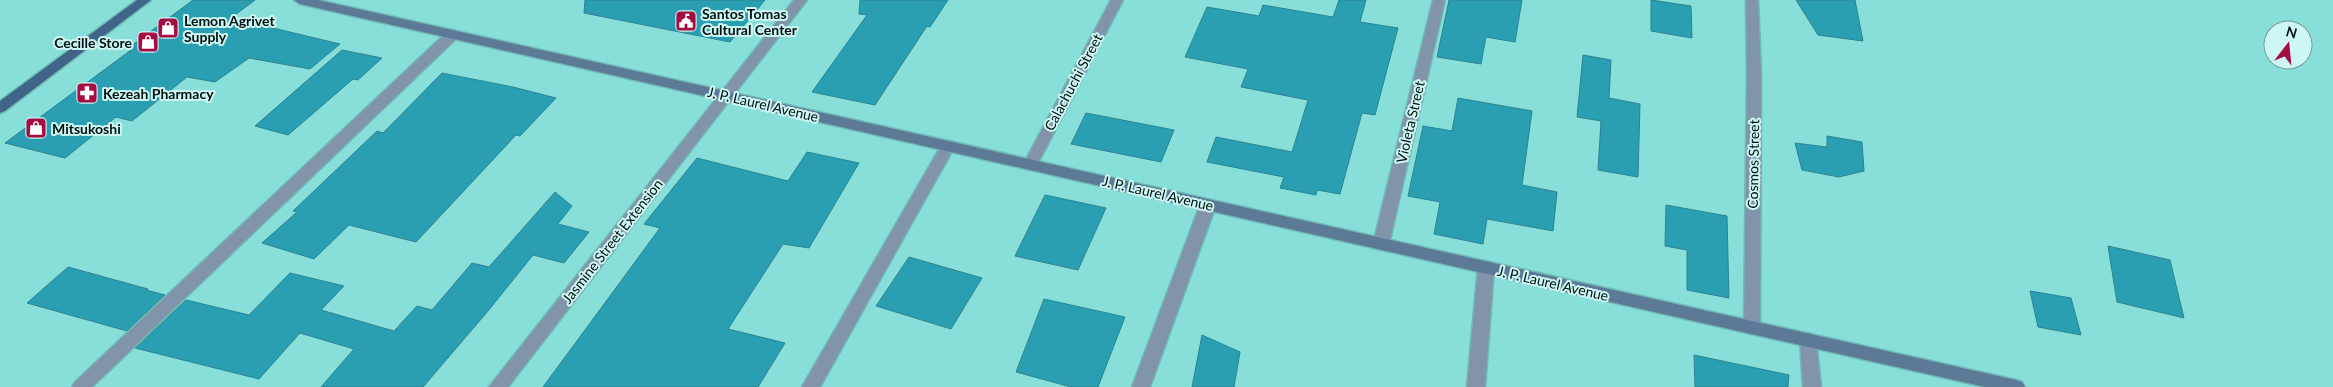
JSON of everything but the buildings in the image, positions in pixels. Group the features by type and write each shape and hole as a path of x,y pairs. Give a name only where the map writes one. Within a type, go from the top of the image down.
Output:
{"main road":[{"path":"0,108 145,0"}],"street":[{"name":"J. P. Laurel Avenue","path":"300,0 2016,387"},
{"name":"Jasmine Street Extension","path":"498,387 801,0"},
{"name":"Calachuchi Street","path":"1030,165 1117,0"},
{"name":"Violeta Street","path":"1381,244 1439,0"},
{"name":"Cosmos Street","path":"1752,0 1754,75 1752,327"},
{"path":"81,387 453,34"},
{"path":"811,387 948,146"},
{"path":"1141,387 1208,205"},
{"path":"1476,387 1486,267"},
{"path":"1808,340 1812,387"}],"place":[{"name":"Santos Tomas Cultural Center","path":"686,21"},
{"name":"Lemon Agrivet Supply","path":"168,28"},
{"name":"Cecille Store","path":"148,42"},
{"name":"Kezeah Pharmacy","path":"87,93"},
{"name":"Mitsukoshi","path":"36,128"}]}
